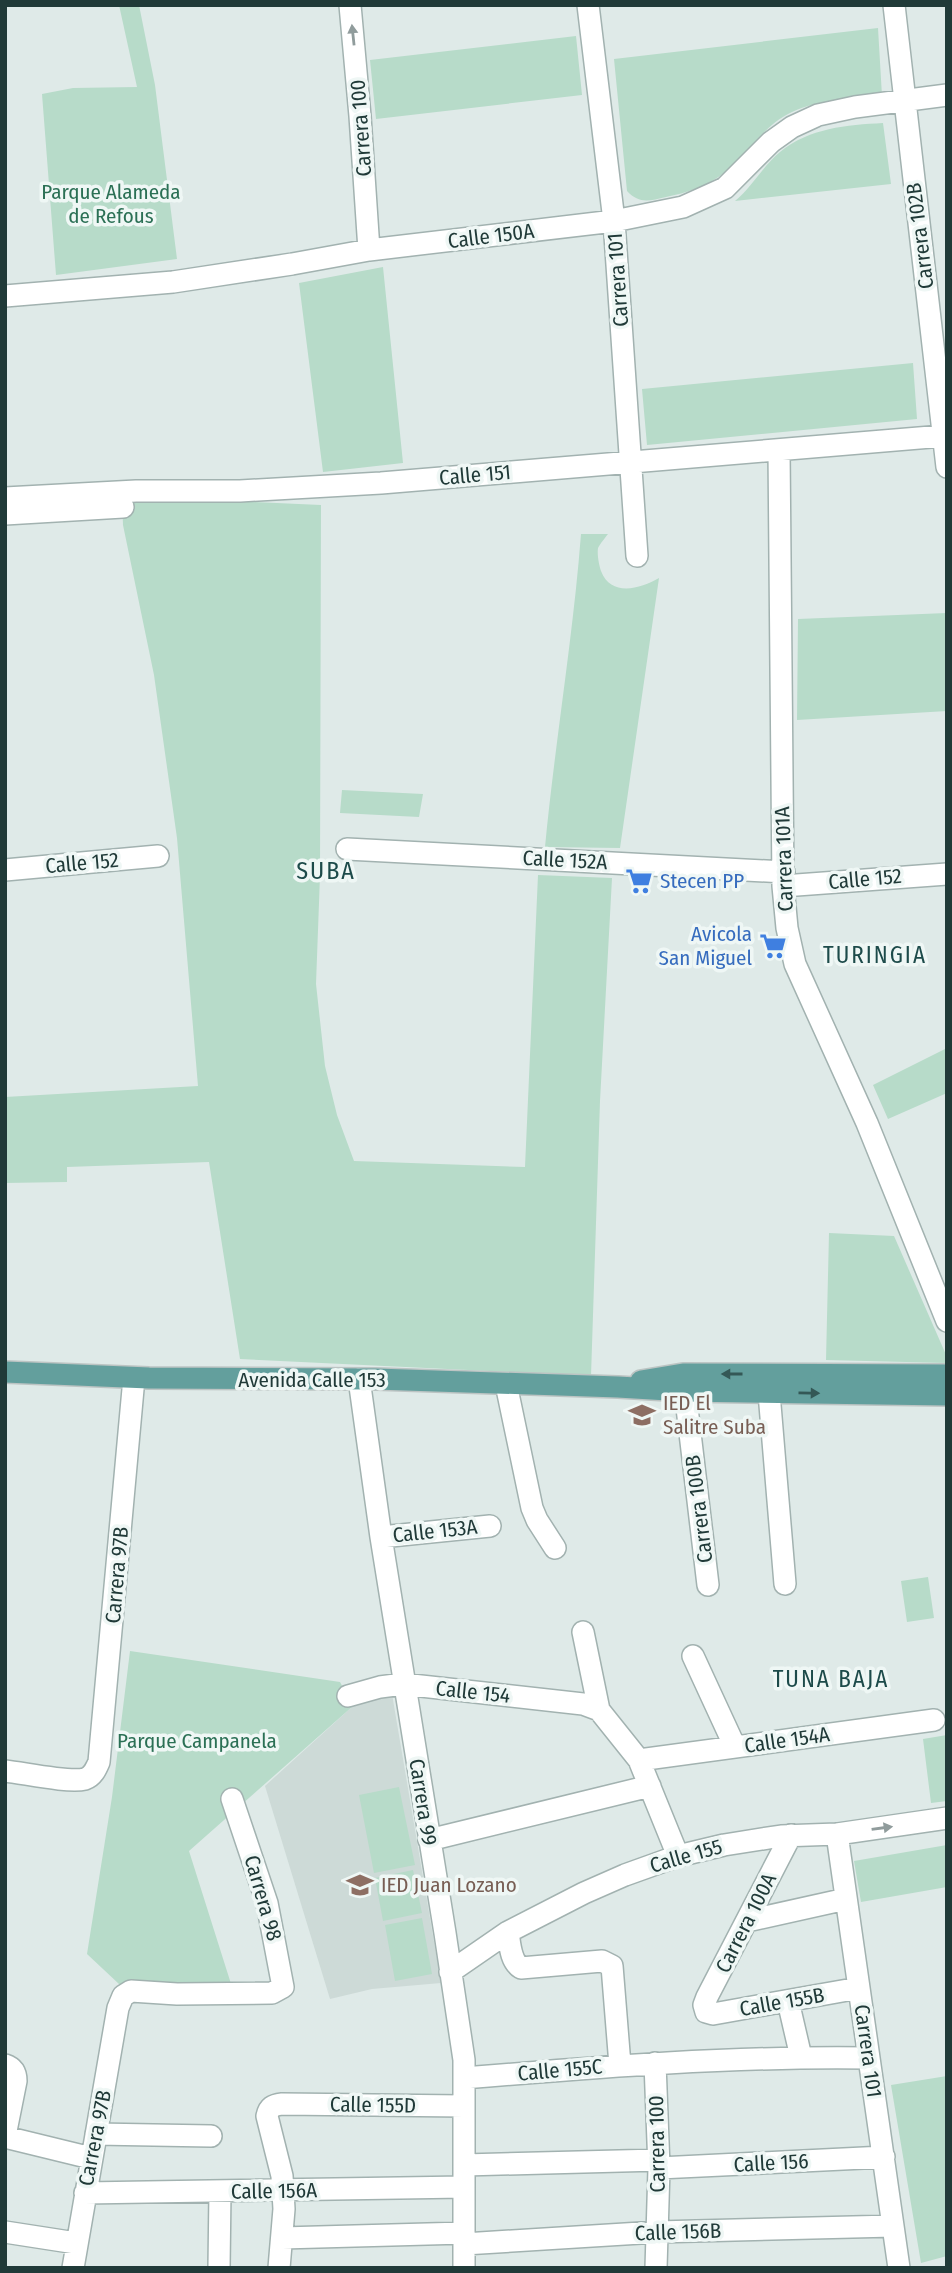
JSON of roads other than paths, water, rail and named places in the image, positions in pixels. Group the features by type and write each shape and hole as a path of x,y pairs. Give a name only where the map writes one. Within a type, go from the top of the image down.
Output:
{"main road":[{"name":"Avenida Calle 153","path":"5,1372 134,1378 359,1379 685,1391 947,1395"},
{"name":"Avenida Calle 153","path":"618,1387 683,1374 947,1375"}],"street":[{"name":"Carrera 100","path":"350,5 369,250"},
{"name":"Carrera 101","path":"588,5 614,221 637,556"},
{"name":"Carrera 102B","path":"894,5 947,467"},
{"name":"Calle 150A","path":"5,296 173,282 369,250 614,221 682,207 725,187 771,142 792,127 818,115 855,107 947,96"},
{"name":"Calle 151","path":"5,498 146,491 240,491 381,483 943,436"},
{"name":"Carrera 101A","path":"779,450 783,879 786,928 795,964 867,1123 947,1321"},
{"path":"5,514 123,507"},
{"name":"Calle 152A","path":"347,849 783,879"},
{"name":"Calle 152","path":"5,870 158,856"},
{"name":"Calle 152","path":"783,879 947,874"},
{"name":"Carrera 97B","path":"5,1771 72,1779 85,1779 95,1772 102,1748 134,1378"},
{"name":"Carrera 99","path":"359,1379 403,1684 464,2060 464,2268"},
{"path":"506,1384 532,1508 555,1548"},
{"name":"Carrera 100B","path":"685,1391 708,1585"},
{"path":"769,1392 785,1584"},
{"name":"Calle 153A","path":"381,1537 490,1526"},
{"path":"583,1632 599,1710 639,1760 678,1856"},
{"path":"693,1656 735,1747"},
{"name":"Calle 154","path":"348,1696 380,1686 403,1684 583,1704 599,1710"},
{"name":"Calle 154A","path":"639,1760 934,1720"},
{"path":"429,1840 650,1786"},
{"name":"Carrera 98","path":"117,2008 123,1996 131,1991 177,1994 272,1993 283,1987 267,1903 232,1799"},
{"name":"Calle 155","path":"450,1972 508,1932 625,1875 678,1856 724,1845 791,1835 836,1834 937,1820"},
{"name":"Carrera 101","path":"836,1834 899,2268"},
{"name":"Carrera 100A","path":"706,2012 704,2005 791,1835"},
{"path":"747,1922 846,1899"},
{"path":"508,1932 515,1964 521,1968 602,1961 612,1966 615,1974 620,2065"},
{"name":"Calle 155B","path":"706,2012 713,2014 859,1988"},
{"path":"788,2001 801,2057"},
{"name":"Carrera 97B","path":"73,2268 117,2008"},
{"name":"Calle 155C","path":"464,2078 655,2063 801,2057 869,2058"},
{"name":"Carrera 100","path":"655,2063 659,2164 656,2268"},
{"path":"11,2073 6,2132 91,2158"},
{"name":"Calle 155D","path":"282,2191 282,2176 267,2116 273,2105 464,2106"},
{"path":"96,2134 211,2136"},
{"name":"Calle 156","path":"464,2165 659,2164 884,2157"},
{"name":"Calle 156A","path":"85,2193 464,2187"},
{"path":"219,2268 220,2191"},
{"path":"279,2268 284,2208 282,2191"},
{"name":"Calle 156B","path":"282,2238 464,2238 893,2226"},
{"path":"5,2232 76,2243"}],"place":[{"name":"Stecen PP","path":"639,881"},
{"name":"Avicola San Miguel","path":"773,946"},
{"name":"IED El Salitre Suba","path":"642,1415"},
{"name":"IED Juan Lozano","path":"360,1885"}],"district":[{"name":"SUBA","path":"326,871"},
{"name":"TURINGIA","path":"875,955"},
{"name":"TUNA BAJA","path":"831,1679"}],"park label":[{"name":"Parque Alameda de Refous","path":"111,204"},
{"name":"Parque Campanela","path":"197,1741"}]}
